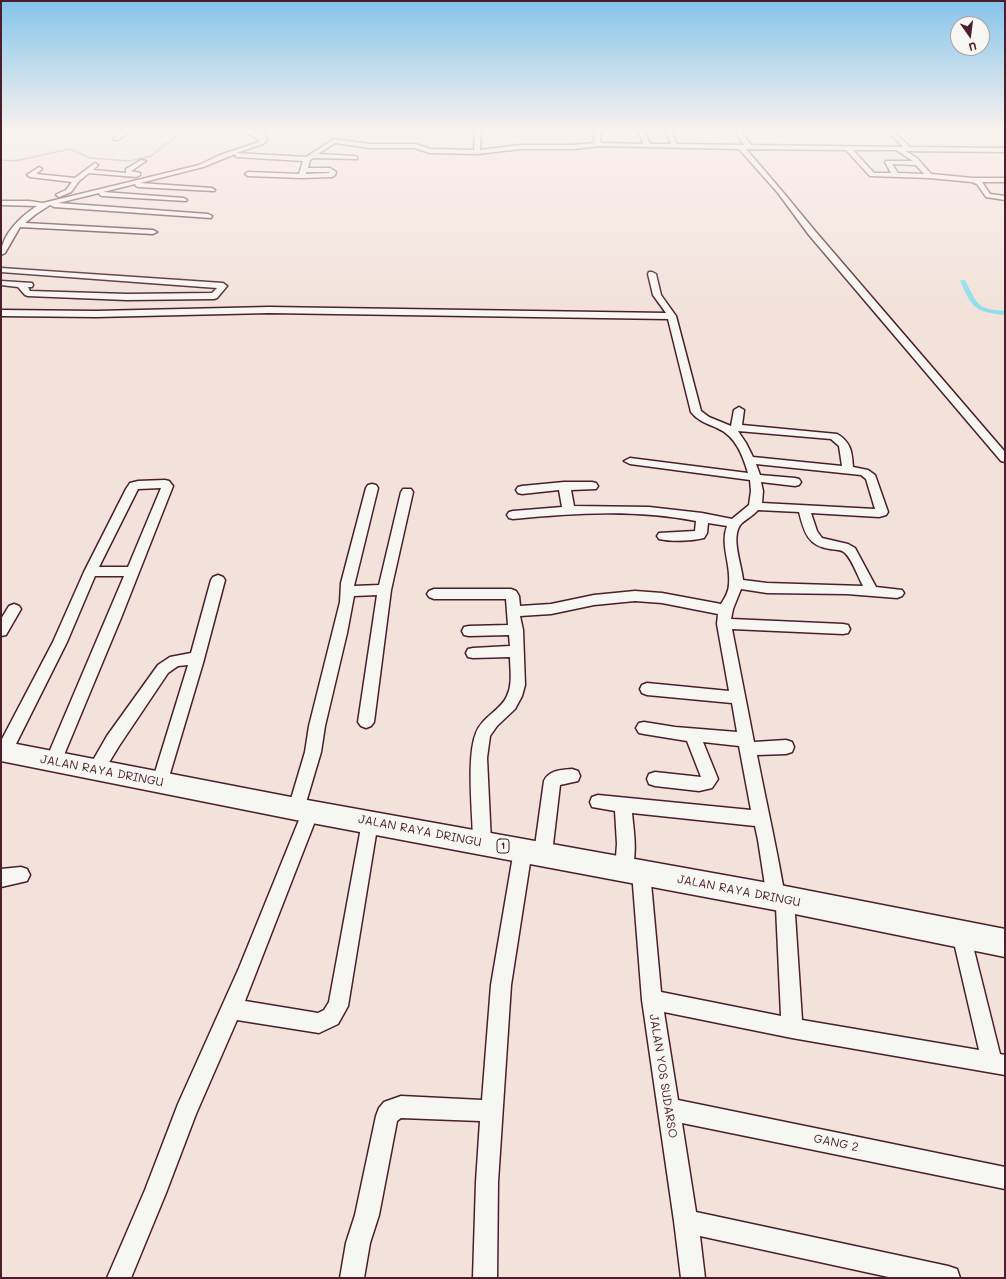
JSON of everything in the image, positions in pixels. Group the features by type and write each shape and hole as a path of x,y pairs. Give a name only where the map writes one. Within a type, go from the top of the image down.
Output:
{"highway":[{"name":"JALAN RAYA DRINGU","path":"3,751 303,810 633,871 778,891 1005,943"}],"street":[{"path":"1,253 18,224 41,204 70,191 79,190"},
{"path":"8,225 25,209 97,190"},
{"path":"778,190 812,233 1005,459"},
{"path":"984,190 988,196 1005,198"},
{"path":"86,193 184,200"},
{"path":"2,204 41,204 208,216"},
{"path":"33,212 48,213"},
{"path":"110,217 171,221"},
{"path":"18,224 153,232"},
{"path":"1,270 223,286 214,296 176,296 28,293 17,284 1,283"},
{"path":"652,274 658,295 672,316 694,408 702,419 734,430 833,436 845,444 848,470"},
{"path":"96,314 117,278"},
{"path":"1,288 17,284"},
{"path":"1,314 96,314 269,310 672,316"},
{"path":"739,410 734,430 755,479 758,489 758,498 755,506 734,524 732,530 732,557 736,584 725,617 761,819 778,891 792,1028"},
{"path":"748,460 864,472 869,474 882,513 755,506"},
{"path":"630,461 669,465 755,479 795,482"},
{"path":"3,751 60,642 90,572 133,487 138,485 165,484 167,486 133,571 53,762"},
{"path":"564,486 569,510"},
{"path":"522,490 564,486 592,486"},
{"path":"119,1278 155,1193 186,1112 247,973 303,810 317,726 347,602 347,590 356,548 372,488"},
{"path":"366,722 384,590 407,492"},
{"path":"804,509 814,536 818,541 825,544 848,547 872,591"},
{"path":"513,515 569,510 649,511 702,517 734,524"},
{"path":"663,536 700,535 702,533 702,517"},
{"path":"90,572 133,571"},
{"path":"160,782 197,658 218,580"},
{"path":"736,584 767,588 819,588 897,594"},
{"path":"347,590 384,590"},
{"path":"434,594 511,594 512,596 516,630 518,685 515,696 510,705 492,722 483,734 479,758 482,842"},
{"path":"514,611 551,609 594,600 635,596 662,598 725,617 843,629"},
{"path":"1,631 14,608"},
{"path":"469,631 516,630"},
{"path":"473,653 516,651"},
{"path":"96,769 113,741 163,669 175,661 197,658"},
{"path":"647,689 739,698"},
{"path":"644,728 748,744 786,747"},
{"path":"655,779 699,784 706,783 710,779 693,735"},
{"path":"485,1278 486,1182 501,985 533,852 552,781 555,778 572,776"},
{"path":"598,802 761,819"},
{"name":"JALAN YOS SUDARSO","path":"623,805 626,839 633,871 686,1221 693,1278"},
{"path":"230,1009 319,1023 331,1016 338,1006 370,822"},
{"path":"1,878 21,875"},
{"path":"652,1000 792,1028 998,1063 961,934"},
{"path":"352,1278 358,1243 367,1215 387,1116 392,1110 401,1107 492,1112"},
{"name":"GANG 2","path":"668,1108 1005,1178"},
{"path":"686,1221 948,1278"}],"waterway":[{"path":"963,281 970,297 977,306 987,311 1005,313"}]}
